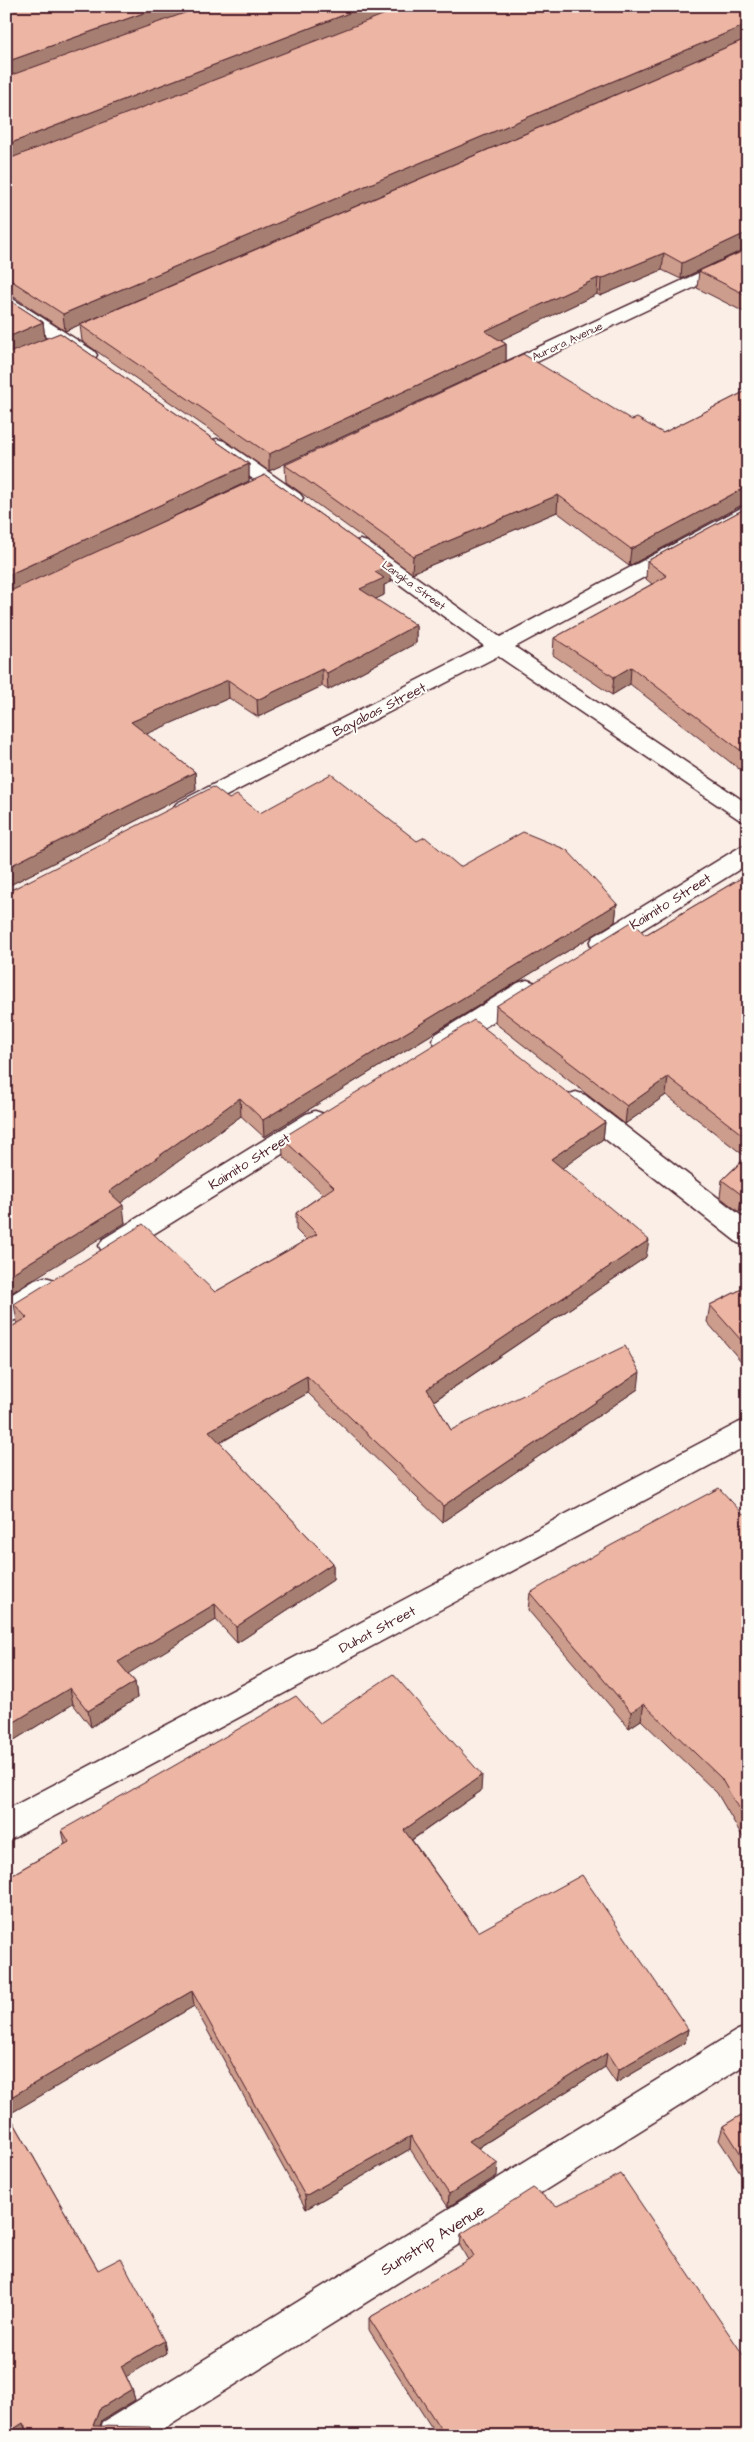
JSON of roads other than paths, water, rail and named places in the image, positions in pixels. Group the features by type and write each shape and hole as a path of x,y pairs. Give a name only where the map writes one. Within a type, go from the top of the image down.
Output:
{"street":[{"name":"Aurora Avenue","path":"478,383 748,255"},
{"path":"6,304 66,340 106,368"},
{"path":"205,436 310,510"},
{"name":"Bayabas Street","path":"165,818 499,647 748,512"},
{"name":"Langka Street","path":"341,533 499,647 748,815"},
{"name":"Kaimito Street","path":"582,956 748,853"},
{"path":"423,1054 548,976"},
{"path":"474,1022 497,1041"},
{"path":"560,1090 748,1236"},
{"name":"Kaimito Street","path":"91,1259 338,1107"},
{"path":"6,1312 66,1275"},
{"name":"Duhat Street","path":"6,1827 748,1431"},
{"name":"Sunstrip Avenue","path":"117,2436 748,2043"}]}
